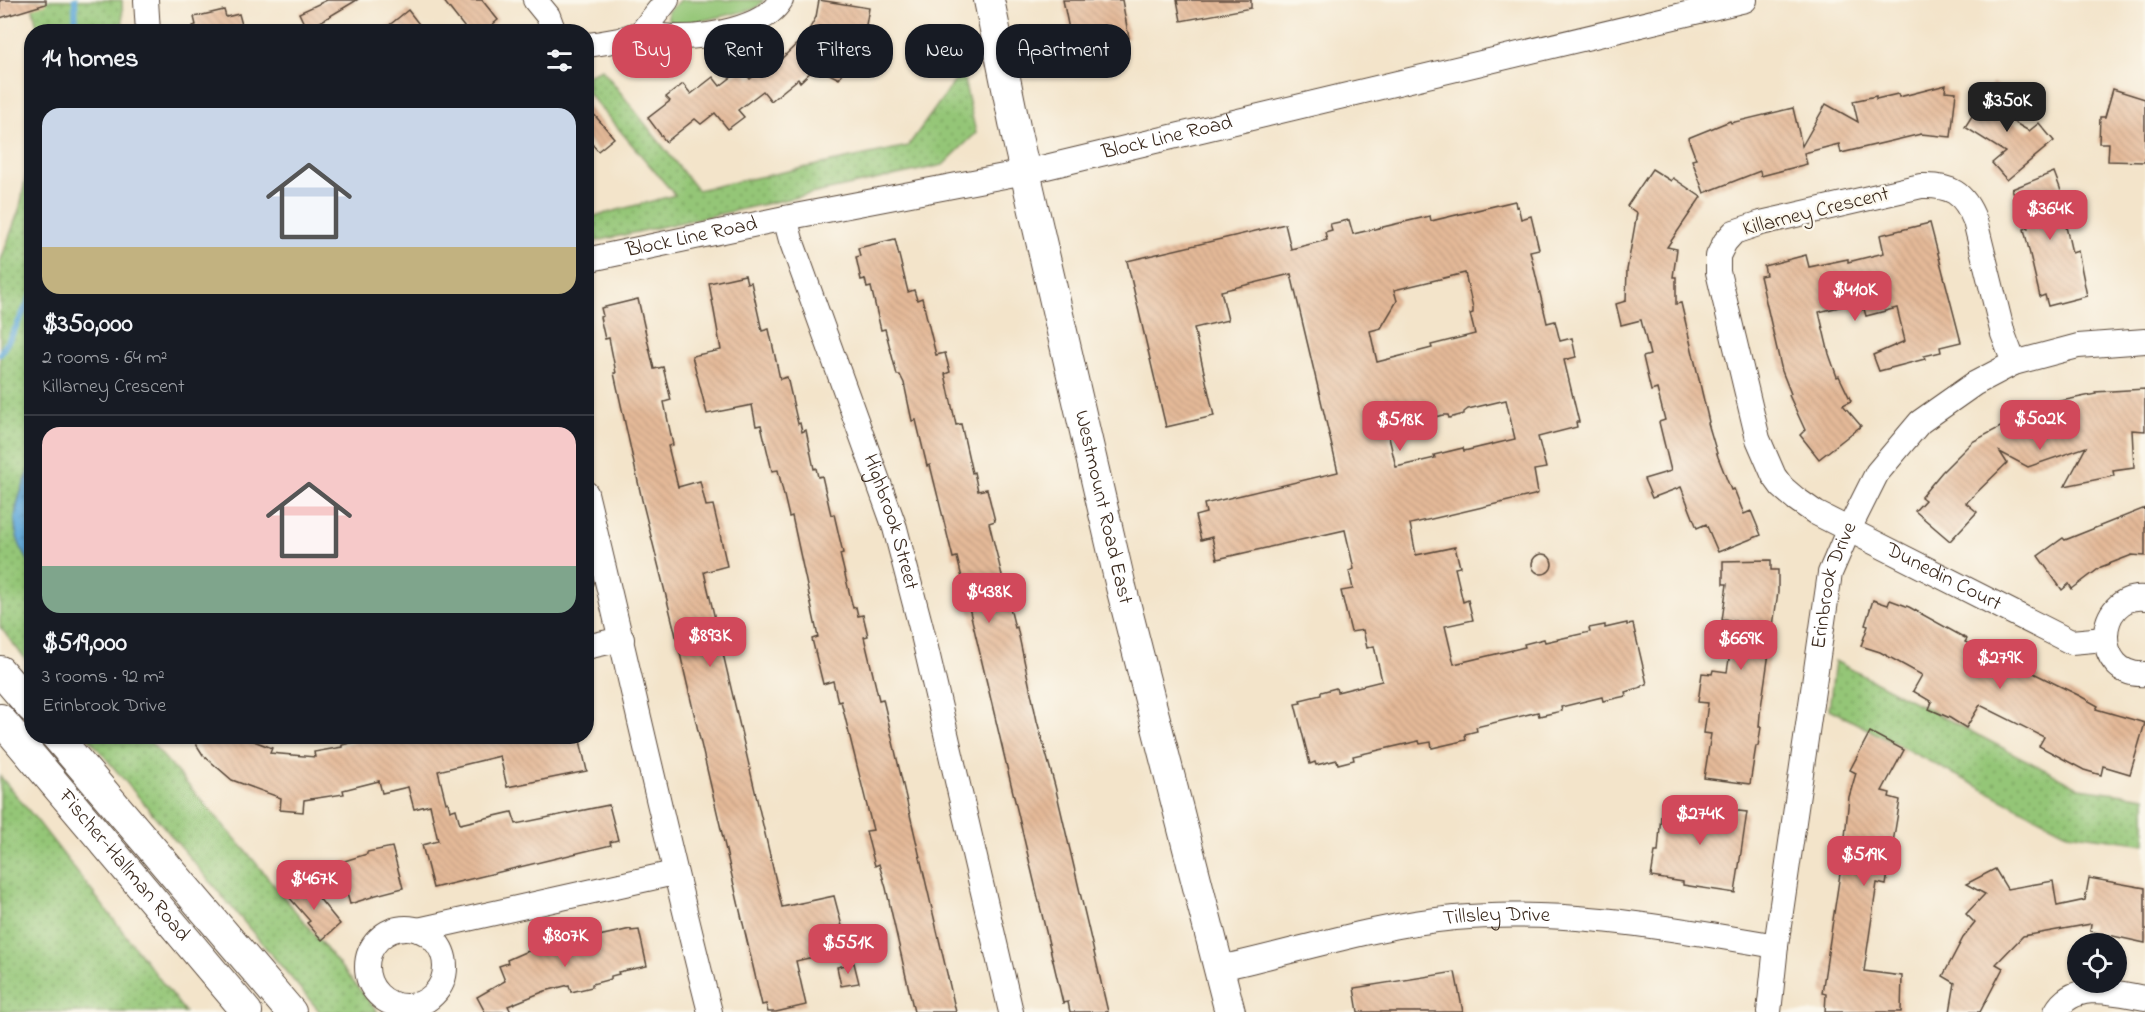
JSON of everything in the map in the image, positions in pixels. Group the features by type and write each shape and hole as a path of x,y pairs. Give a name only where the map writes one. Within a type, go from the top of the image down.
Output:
{"main road":[{"name":"Westmount Road East","path":"989,0 1025,172 1121,587 1230,1012"},
{"path":"0,671 24,699"},
{"name":"Fischer-Hallman Road","path":"0,719 247,1012"},
{"name":"Fischer-Hallman Road","path":"63,744 291,1012"}],"street":[{"path":"146,0 148,24"},
{"path":"535,0 548,16 551,24"},
{"path":"648,24 667,0"},
{"path":"692,37 744,26 762,19 775,10 781,0"},
{"name":"Block Line Road","path":"594,258 785,218 1025,172 1745,0"},
{"path":"594,44 612,41"},
{"name":"Killarney Crescent","path":"1849,529 1816,513 1782,487 1770,468 1758,439 1718,272 1718,256 1725,242 1734,232 1761,223 1921,186 1938,185 1953,190 1970,208 1975,220 2003,334 2014,363"},
{"name":"Highbrook Street","path":"785,218 895,528 1011,1012"},
{"name":"Erinbrook Drive","path":"1769,1012 1776,946 1830,573 1877,473 1920,422 1974,384 2014,363 2078,345 2145,340"},
{"path":"594,525 622,639 674,873 710,1012"},
{"name":"Dunedin Court","path":"1849,529 2071,642 2105,639"},
{"path":"2145,598 2128,601 2113,612 2107,624 2105,639 2108,652 2115,662 2125,670 2145,674"},
{"path":"594,645 622,639"},
{"path":"418,930 674,873"},
{"name":"Tillsley Drive","path":"1220,968 1390,928 1454,918 1497,915 1588,918 1656,926 1776,946"},
{"path":"2056,1012 2060,1004 2070,996 2085,992 2104,991 2145,998"}],"green space":[{"path":"31,0 122,0 123,24 36,24"},
{"path":"681,0 764,0 755,9 687,24 675,24 668,19 668,11"},
{"path":"602,69 697,190 908,146 957,78 964,78 976,133 943,165 594,241 594,216 675,195 594,100 594,72"},
{"path":"24,187 24,657 0,627 0,263 20,207"},
{"path":"1835,661 2080,788 2145,797 2145,844 2067,833 1829,709"},
{"path":"94,744 152,744 246,851 378,1012 320,1012"},
{"path":"0,776 39,823 185,1012 0,1012"}],"water":[{"path":"24,484 24,553 15,527 17,504"}],"building":[{"path":"0,0 46,0 46,4 0,18"},
{"path":"327,0 357,0 317,24 304,24 299,13"},
{"path":"443,0 482,0 498,20 493,24 462,24"},
{"path":"819,0 869,8 866,24 812,24 816,17"},
{"path":"1063,0 1122,0 1126,24 1068,24"},
{"path":"1177,0 1251,0 1251,8 1181,21"},
{"path":"224,10 226,17 239,14 242,24 196,24 194,17"},
{"path":"408,10 419,24 391,24"},
{"path":"796,45 796,78 804,78 800,82 798,79 771,101 763,91 738,110 744,117 728,129 715,113 701,124 695,119 666,142 648,118 670,101 666,97 683,84 691,94 712,78 720,86 730,78 784,78 784,56"},
{"path":"1993,83 2015,96 2003,116 2029,131 2039,123 2054,141 2007,180 1992,163 2005,152 1965,127"},
{"path":"1946,85 1945,91 1956,92 1951,137 1921,134 1841,153 1839,144 1804,153 1807,164 1761,176 1760,171 1704,193 1692,160 1696,159 1688,138 1730,121 1731,123 1793,108 1802,146 1826,104 1858,122 1853,101 1898,94 1899,97"},
{"path":"2113,89 2145,99 2145,162 2108,161 2109,143 2099,143 2100,117 2105,117"},
{"path":"594,114 614,138 598,151 594,146"},
{"path":"1652,169 1671,181 1673,178 1701,197 1667,247 1677,249 1673,277 1676,277 1676,304 1681,303 1718,457 1731,490 1734,489 1744,514 1751,511 1761,535 1718,552 1706,524 1697,528 1681,487 1652,498 1644,479 1671,471 1659,422 1665,420 1657,389 1651,391 1643,357 1650,355 1641,320 1621,325 1616,304 1626,301 1627,270 1637,213 1627,206"},
{"path":"2054,172 2069,222 2065,222 2072,253 2078,251 2087,296 2048,306 2045,295 2040,297 2024,229 2028,228 2012,189"},
{"path":"1515,201 1521,219 1531,216 1539,249 1530,251 1547,323 1555,321 1560,341 1572,338 1576,357 1564,360 1579,422 1576,422 1577,427 1538,437 1546,468 1534,470 1538,493 1410,524 1416,555 1455,547 1460,567 1455,568 1463,602 1468,600 1473,620 1445,626 1454,664 1525,647 1524,644 1544,639 1545,642 1590,632 1589,628 1605,625 1605,628 1627,623 1627,625 1633,624 1647,684 1625,692 1626,696 1603,701 1602,697 1561,707 1562,711 1539,716 1538,712 1476,727 1477,731 1465,734 1466,740 1454,743 1432,748 1431,742 1420,744 1419,741 1353,756 1354,760 1338,764 1337,760 1316,765 1315,762 1310,764 1295,704 1301,703 1300,700 1321,695 1321,692 1336,688 1337,692 1382,681 1374,646 1367,648 1363,630 1351,632 1341,591 1353,589 1349,571 1354,569 1345,530 1217,559 1212,537 1201,540 1195,516 1206,513 1204,504 1338,472 1291,274 1221,291 1228,320 1194,328 1214,416 1166,427 1127,261 1285,224 1291,249 1327,240 1325,232 1332,230 1330,224 1349,220 1353,234 1430,216 1431,221","holes":["1465,273 1473,308 1473,313 1470,314 1475,334 1377,362 1370,331 1381,328 1397,301 1394,290","1506,400 1515,439 1464,451 1463,448 1434,455 1435,458 1396,467 1387,429 1443,415 1448,415 1449,418 1464,414 1468,409"]},
{"path":"1930,223 1961,342 1940,347 1941,352 1924,356 1925,359 1879,371 1873,355 1905,341 1897,308 1866,316 1864,309 1852,312 1851,304 1819,312 1837,377 1839,376 1851,401 1843,405 1861,426 1819,459 1800,435 1805,430 1789,395 1791,394 1782,371 1760,276 1766,275 1764,266 1806,255 1809,267 1848,259 1848,262 1884,253 1880,235"},
{"path":"895,239 908,292 914,290 917,300 922,298 936,355 945,353 950,372 945,374 956,425 961,424 978,491 987,489 995,521 989,523 1015,628 1017,627 1037,721 1055,786 1108,1012 1070,1012 1068,1002 1063,1003 957,557 953,558 930,465 927,466 916,420 912,421 904,383 900,375 897,375 885,329 881,330 871,287 867,288 865,279 861,280 856,257 860,256 858,248"},
{"path":"745,275 747,283 751,282 762,331 769,329 780,379 787,377 798,424 800,423 802,432 806,430 814,469 816,468 818,477 822,476 831,515 834,514 843,553 840,554 853,608 856,607 858,616 863,615 868,636 864,637 879,700 883,699 956,1012 914,1012 886,888 879,864 875,866 866,831 873,830 841,701 838,702 833,681 823,684 812,639 818,637 792,516 789,517 778,470 772,471 761,425 756,426 752,405 707,414 692,356 721,350 709,283"},
{"path":"638,299 654,369 663,367 671,400 664,402 673,445 668,446 678,487 700,481 706,506 713,505 719,530 727,566 704,572 782,907 834,896 842,926 816,932 822,955 796,961 806,1005 776,1012 768,1012 766,1004 762,1005 642,500 614,373 616,373 609,338 605,339 600,317 603,316 601,308"},
{"path":"2145,389 2145,431 2132,430 2134,468 2113,471 2114,476 2065,486 2086,447 2028,467 2000,452 2007,463 1966,503 1977,512 1950,541 1915,511 1925,500 1921,497 1972,442 2012,421 2011,418 2056,402 2096,394 2095,392"},
{"path":"2145,508 2145,556 2132,555 2101,567 2072,589 2069,584 2062,590 2038,556 2063,538 2065,540"},
{"path":"1542,554 1549,557 1552,564 1549,571 1542,574 1535,571 1532,564 1535,557"},
{"path":"1771,560 1771,570 1778,570 1778,592 1760,714 1759,727 1761,727 1750,784 1704,778 1711,734 1704,733 1708,703 1698,702 1702,673 1712,674 1713,670 1727,672 1735,621 1722,620 1727,584 1723,584 1723,561"},
{"path":"1873,600 1888,605 1890,600 1909,607 1967,639 1965,642 1994,657 1995,654 2080,696 2098,706 2096,709 2145,723 2130,774 2103,766 2101,775 2084,770 2039,746 2044,737 1980,705 1966,728 1929,709 1932,702 1913,691 1922,675 1880,652 1861,646"},
{"path":"1870,732 1904,750 1882,791 1890,793 1889,797 1900,800 1886,885 1877,883 1864,971 1902,976 1901,1012 1825,1012 1826,994 1822,993 1844,847 1849,797 1856,773 1850,770"},
{"path":"196,744 262,744 272,748 270,753 315,757 314,752 342,747 346,744 581,744 587,771 507,787 500,756 438,771 446,803 448,802 450,811 456,809 460,824 512,812 516,824 609,805 618,840 610,842 611,845 433,888 422,845 438,841 430,805 414,809 408,787 382,793 379,781 343,790 344,794 304,800 303,812 280,810 281,798 232,780 203,755"},
{"path":"1662,802 1747,812 1735,893 1683,885 1683,882 1651,877 1655,852 1658,852"},
{"path":"392,847 403,888 350,904 338,863 367,854 367,852"},
{"path":"1995,869 2007,889 2053,881 2057,906 2085,900 2089,878 2145,888 2145,943 2127,939 2127,933 2090,931 2091,924 2023,936 1996,964 2003,968 1980,1012 1950,1012 1955,983 1943,976 1963,938 1975,923 1966,914 1985,894 1966,884"},
{"path":"305,881 340,924 322,940 307,923 310,921 288,896"},
{"path":"631,929 631,931 639,930 647,966 618,972 619,974 611,976 611,979 592,984 592,987 571,992 569,985 545,991 508,1006 511,1012 485,1012 477,997 505,981 499,966 525,952"},
{"path":"854,963 859,983 841,986 837,967"},
{"path":"1455,972 1463,1012 1358,1012 1354,988"}],"waterway":[{"path":"75,0 76,24"},
{"path":"0,354 24,311"}]}
